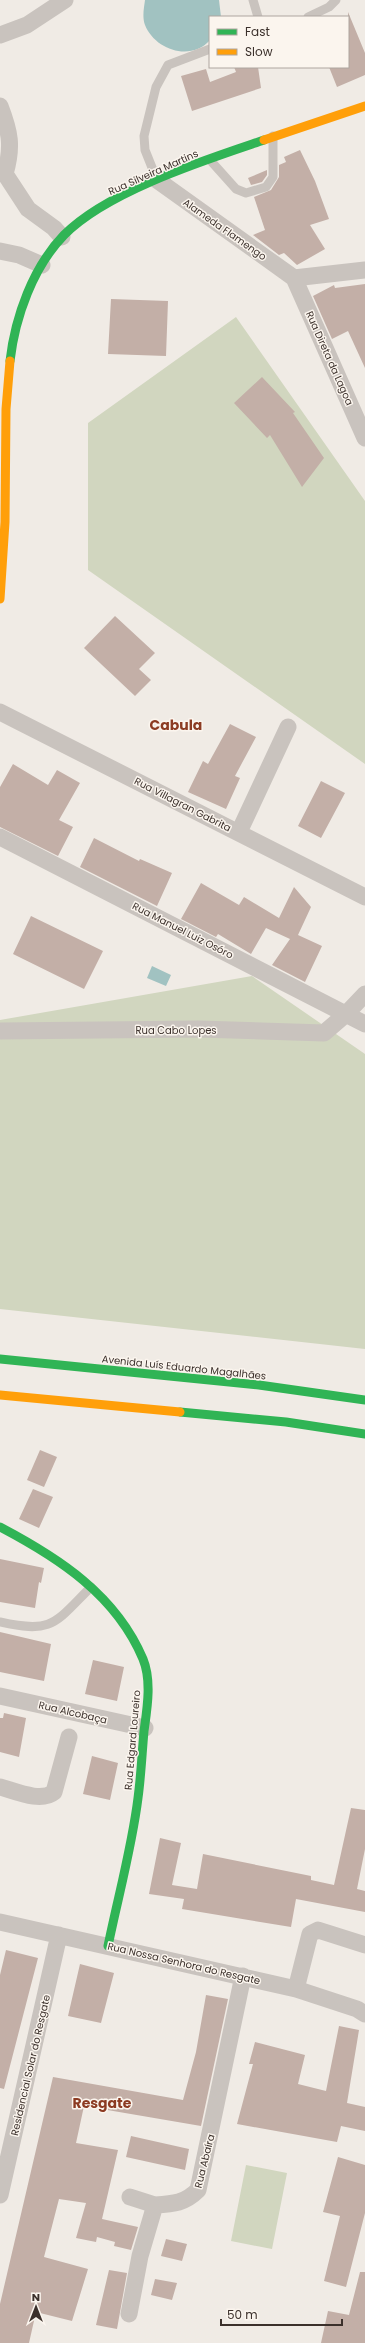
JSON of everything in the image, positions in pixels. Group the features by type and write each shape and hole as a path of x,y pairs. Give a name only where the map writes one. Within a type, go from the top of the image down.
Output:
{"main road":[{"name":"Rua Silveira Martins","path":"0,599 2,562 3,450 8,377 7,342 42,265 62,237 93,211 157,180 273,136 365,106"},
{"name":"Avenida Luís Eduardo Magalhães","path":"0,1359 259,1385 365,1400"},
{"path":"0,1395 286,1422 365,1434"},
{"name":"Rua Edgard Loureiro","path":"0,1527 42,1549 91,1587 127,1628 144,1661 148,1694 138,1799 108,1946"}],"street":[{"path":"0,35 27,25 64,0"},
{"path":"0,106 8,128 11,143 10,156 3,174 28,209 54,228 62,237"},
{"name":"Alameda Flamengo","path":"157,180 294,278"},
{"path":"0,251 19,255 42,265"},
{"path":"294,278 365,270"},
{"name":"Rua Direta da Lagoa","path":"294,278 365,438"},
{"name":"Rua Villagran Gabrita","path":"0,712 365,897"},
{"path":"239,832 288,727"},
{"name":"Rua Manuel Luiz Osóro","path":"0,837 365,1024"},
{"path":"346,1014 365,994"},
{"name":"Rua Cabo Lopes","path":"0,1031 199,1029 324,1033 346,1014"},
{"name":"Rua Alcobaça","path":"0,1696 145,1728"},
{"path":"0,1787 38,1797 47,1797 50,1795 54,1792 69,1737"},
{"name":"Rua Nossa Senhora do Resgate","path":"0,1922 296,1989 356,2009 365,2014"},
{"path":"296,1989 310,1934 313,1931 318,1930 365,1944"},
{"name":"Residencial Solar do Resgate","path":"0,2195 59,1935"},
{"name":"Rua Abaíra","path":"155,2205 177,2204 190,2198 198,2190 243,1976"},
{"path":"129,2314 140,2256 155,2205 130,2197"}],"lane":[{"path":"253,0 258,16"},
{"path":"310,16 329,7 336,0"},
{"path":"157,180 145,150 144,136 156,87 168,65 209,49"},
{"path":"209,159 236,189 246,192 266,187 273,177 273,136"},
{"path":"0,1622 39,1628 50,1624 62,1616 91,1587"}],"green space":[{"path":"236,317 365,501 365,764 88,570 88,423"},
{"path":"252,976 365,1054 365,1349 0,1309 0,1020"},
{"path":"246,2165 287,2173 272,2249 231,2241"}],"water":[{"path":"145,0 219,0 221,16 209,16 209,41 202,47 184,52 165,47 150,34 145,25"},
{"path":"152,966 171,975 166,986 147,978"}],"building":[{"path":"348,12 365,53 365,75 337,87 329,68 349,68"},
{"path":"234,68 258,68 261,88 192,111 181,76 206,69 210,82 236,72"},
{"path":"300,150 315,181 329,219 310,225 325,249 297,265 284,253 279,255 253,235 265,230 254,197 271,190 279,177 279,165 286,162 284,157"},
{"path":"267,170 267,175 262,182 251,185 248,178"},
{"path":"365,284 365,368 348,331 332,339 313,296 334,285 335,288"},
{"path":"111,299 168,301 166,356 108,354"},
{"path":"262,377 295,412 293,413 324,458 302,487 270,435 267,438 234,403"},
{"path":"115,616 155,653 139,669 151,680 135,696 84,648"},
{"path":"230,724 256,737 235,776 240,778 226,809 188,792 203,761 208,764"},
{"path":"13,764 48,785 57,770 80,783 59,820 73,827 58,856 0,827 0,787"},
{"path":"321,781 345,793 321,838 298,826"},
{"path":"94,838 139,861 140,859 172,873 157,906 80,867"},
{"path":"201,883 239,905 244,897 279,918 294,887 311,907 298,935 322,946 305,982 272,965 290,939 266,928 251,954 218,934 216,937 181,919"},
{"path":"31,916 103,951 84,989 13,954"},
{"path":"40,1450 57,1457 44,1487 27,1480"},
{"path":"33,1489 53,1497 39,1528 19,1519"},
{"path":"0,1559 44,1568 41,1583 39,1582 35,1608 0,1602"},
{"path":"0,1632 51,1644 44,1681 0,1672"},
{"path":"93,1660 124,1667 117,1701 85,1694"},
{"path":"4,1713 26,1718 19,1757 0,1752 0,1718 3,1718"},
{"path":"92,1756 118,1763 110,1800 83,1794"},
{"path":"351,1808 365,1810 365,1849 357,1889 365,1891 365,1912 296,1899 291,1927 182,1909 184,1899 149,1894 160,1838 181,1843 172,1885 197,1889 203,1854 311,1876 311,1880 334,1885"},
{"path":"6,1950 38,1958 4,2089 0,2088 0,1975"},
{"path":"80,1964 114,1973 101,2023 68,2016"},
{"path":"206,1995 228,1999 201,2126 84,2106 76,2143 118,2150 102,2219 138,2227 131,2250 114,2246 115,2242 97,2237 96,2242 76,2238 86,2203 59,2199 44,2257 88,2269 72,2321 36,2312 29,2343 0,2343 0,2304 53,2077 183,2100 196,2052"},
{"path":"339,2026 359,2030 347,2103 365,2107 365,2131 341,2126 337,2142 237,2124 253,2064 249,2064 255,2042 305,2055 298,2084 326,2091"},
{"path":"131,2136 189,2149 185,2170 126,2157"},
{"path":"338,2157 365,2165 365,2213 346,2287 324,2281 340,2216 323,2212"},
{"path":"166,2239 187,2244 182,2261 161,2256"},
{"path":"109,2270 127,2273 117,2329 96,2325"},
{"path":"360,2272 365,2272 365,2343 321,2343 328,2311 349,2315"},
{"path":"155,2279 177,2283 172,2300 151,2295"}],"traffic: fast":[{"path":"10,361 16,327 27,294 43,262 64,235 83,219 105,204 158,178 264,140"},
{"path":"0,1359 259,1385 365,1400"},
{"path":"180,1412 286,1422 365,1434"},
{"path":"0,1527 22,1539 64,1566 84,1581 101,1597 118,1616 132,1636 146,1668 148,1695 138,1798 129,1853 108,1946"}],"traffic: slow":[{"path":"264,140 365,106"},
{"path":"0,599 5,522 6,409 10,361"},
{"path":"0,1395 180,1412"}],"district":[{"name":"Cabula","path":"176,725"},
{"name":"Resgate","path":"102,2103"}]}
